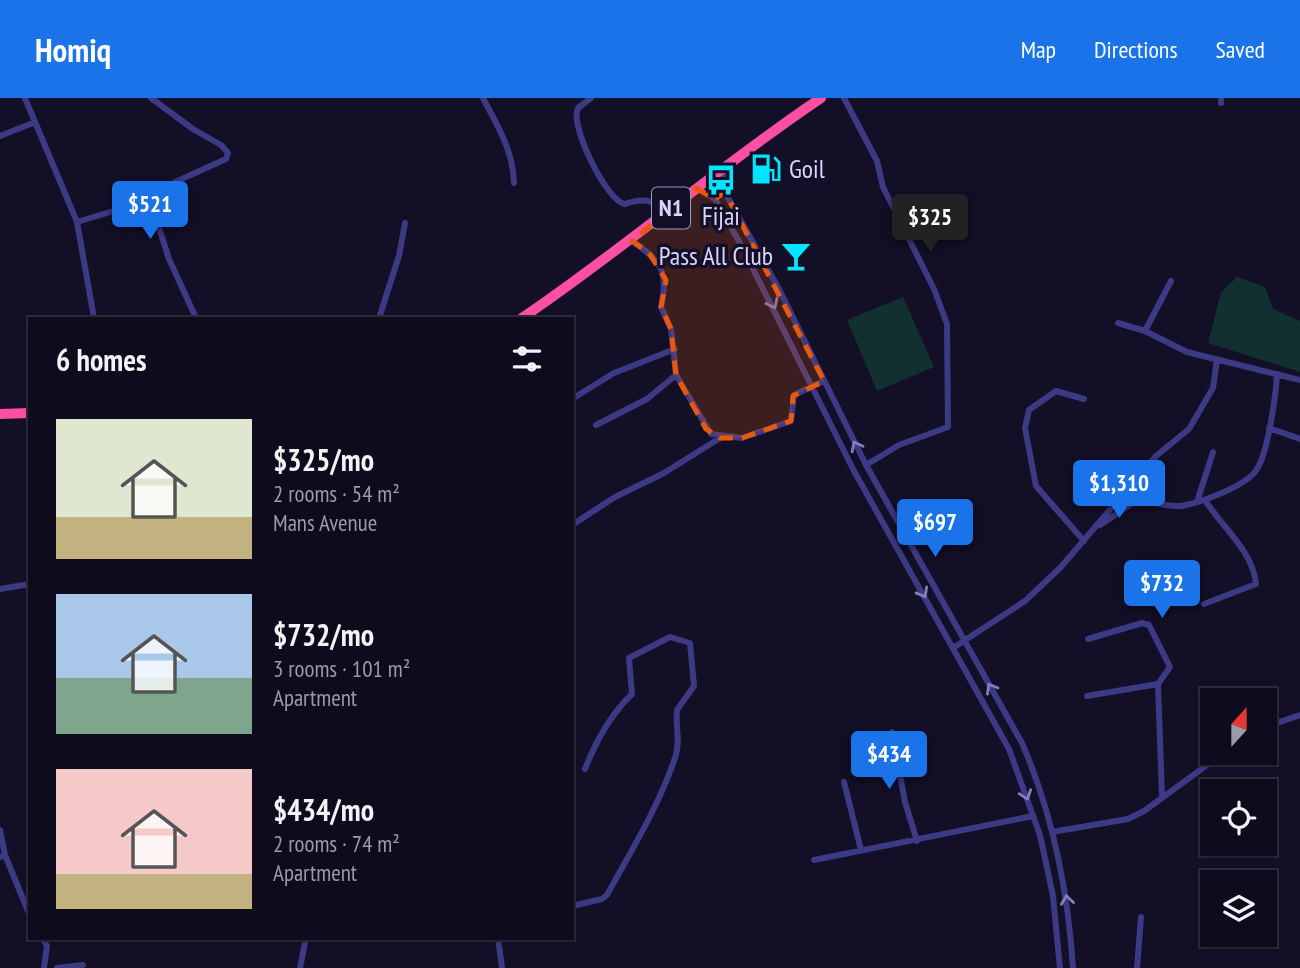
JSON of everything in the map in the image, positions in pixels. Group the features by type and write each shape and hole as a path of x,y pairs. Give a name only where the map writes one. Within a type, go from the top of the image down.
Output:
{"highway":[{"name":"N1","path":"523,317 632,240 723,167 821,98"},
{"path":"0,414 28,413"}],"street":[{"path":"25,98 33,123 77,222 94,317"},
{"path":"77,222 150,200 175,182 226,159 228,153 222,145 193,129 150,98"},
{"path":"483,98 508,146 513,160 514,183"},
{"path":"591,98 578,108 575,121 583,144 614,199 625,204 638,200 655,201 666,212"},
{"path":"844,98 877,161 883,187 934,289 947,324 948,427 899,445 866,465"},
{"path":"0,136 33,123"},
{"path":"723,167 725,192 780,291 866,465 1022,743 1038,781 1067,894 1073,968"},
{"path":"696,188 715,199 769,296 854,471 1009,749 1034,816 1053,897 1060,968"},
{"path":"715,199 725,192"},
{"path":"150,200 169,259 196,317"},
{"path":"379,317 399,256 405,223"},
{"path":"632,240 660,265 666,287 661,307 671,329 676,375 706,429 720,438"},
{"path":"1145,331 1171,281"},
{"path":"1118,323 1145,331 1186,352 1300,380"},
{"path":"574,398 614,373 675,349"},
{"path":"953,648 1025,601 1084,541 1156,456 1195,420 1213,388 1217,360"},
{"path":"1095,528 1133,503 1166,507 1197,502 1243,482 1257,469 1269,428 1276,374"},
{"path":"596,425 647,399 676,375"},
{"path":"574,524 615,497 664,473 720,438 742,438 792,421 794,396 811,384 824,381"},
{"path":"1084,399 1056,391 1029,410 1025,428 1036,486 1084,541"},
{"path":"1269,428 1300,439"},
{"path":"1197,502 1213,452"},
{"path":"1204,604 1256,584 1243,549 1218,521 1205,500"},
{"path":"0,589 28,584"},
{"path":"1088,639 1142,623 1149,625 1170,667 1158,684 1162,797"},
{"path":"574,906 602,899 607,895 645,827 676,758 679,741 677,710 694,686 690,643 670,637 629,658 632,694 619,706 598,739 585,769"},
{"path":"1087,696 1158,684"},
{"path":"1278,723 1300,715"},
{"path":"892,732 905,802 917,841"},
{"path":"1052,832 1128,819 1207,765"},
{"path":"844,782 861,849"},
{"path":"814,860 1034,816"},
{"path":"0,830 3,856 28,904"},
{"path":"1137,968 1141,917"},
{"path":"43,940 47,946 44,968"},
{"path":"300,968 306,940"},
{"path":"498,940 502,968"},
{"path":"57,968 83,965"}],"highlighted area":[{"path":"696,188 715,199 725,192 824,381 793,396 791,421 742,438 720,438 706,429 676,375 671,329 661,307 666,280 649,253 632,241"}],"green space":[{"path":"1237,277 1265,287 1273,309 1300,321 1300,372 1208,343 1221,292"},
{"path":"903,297 934,367 877,391 847,320"}],"place":[{"name":"Goil","path":"766,169"},
{"name":"Fijai","path":"721,180"},
{"name":"Pass All Club","path":"796,256"}]}
